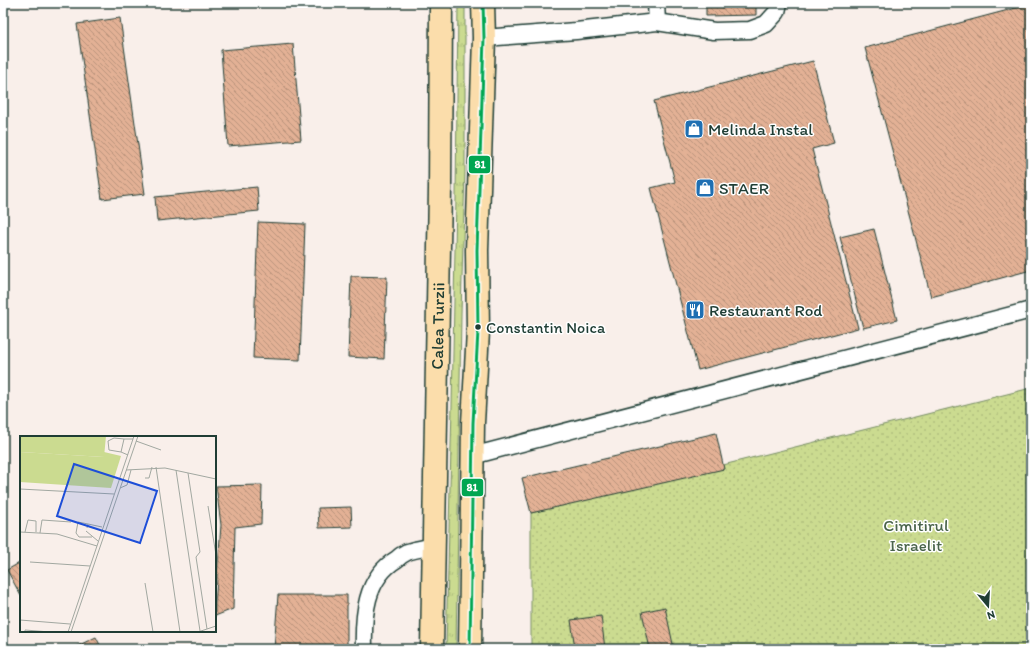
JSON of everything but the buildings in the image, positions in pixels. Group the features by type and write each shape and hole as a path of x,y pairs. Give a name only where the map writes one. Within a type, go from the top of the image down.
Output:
{"main road":[{"name":"Calea Turzii","path":"432,649 442,3"},
{"path":"470,649 472,456 478,331 477,250 484,38 483,3"}],"lane":[{"path":"656,3 657,22"},
{"path":"484,38 576,31 657,22 714,31 750,30 766,24 777,12 779,3"},
{"path":"472,456 1031,310"},
{"path":"364,649 363,626 365,608 370,590 379,574 390,563 406,552 434,546"}],"green space":[{"path":"458,3 465,3 465,171 461,313 456,649 446,649 456,199"},
{"name":"Cimitirul Israelit","path":"1031,388 1031,649 531,649 531,513"}],"transit line":[{"name":"81","path":"470,649 473,423 478,331 477,250 484,38 483,3"}],"place":[{"name":"Melinda Instal","path":"694,129"},
{"name":"STAER","path":"705,188"},
{"name":"Restaurant Rod","path":"695,310"},
{"name":"Constantin Noica","path":"478,327"}]}
